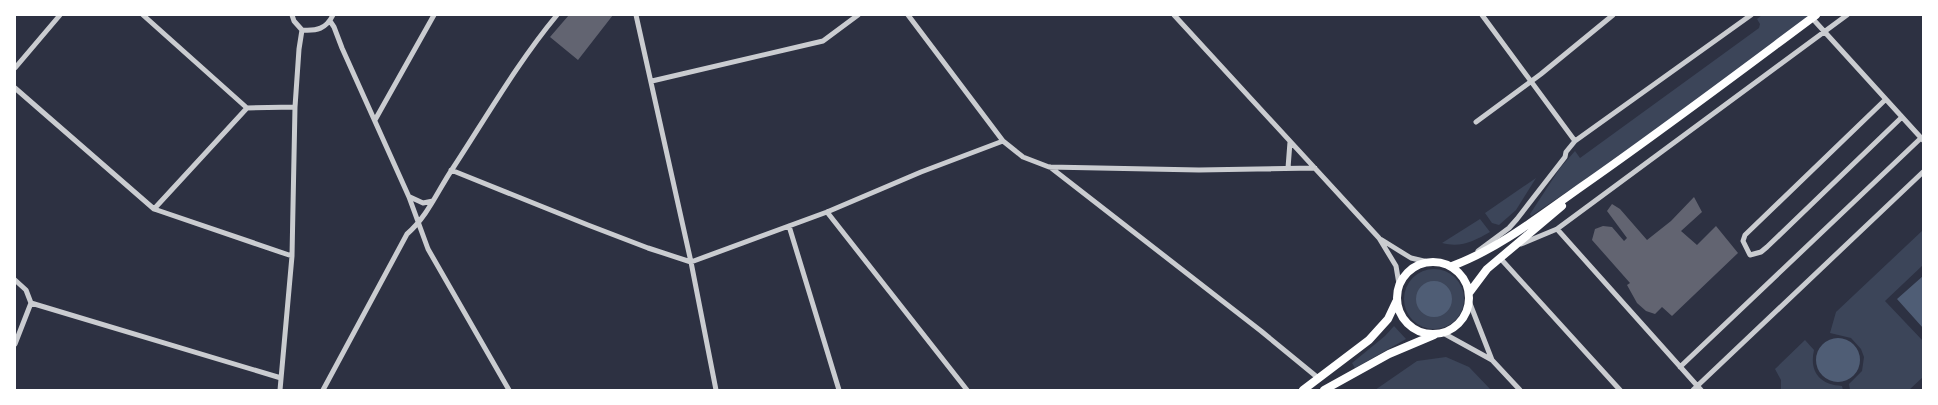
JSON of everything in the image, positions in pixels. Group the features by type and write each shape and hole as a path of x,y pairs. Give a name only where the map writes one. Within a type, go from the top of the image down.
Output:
{"main road":[{"path":"1452,266 1464,262 1505,239 1601,174 1814,17"},
{"path":"1469,297 1487,269 1601,174"},
{"path":"1304,390 1317,377 1369,340 1388,319 1396,302 1399,284 1406,273 1416,266 1428,262 1440,262 1452,266 1463,278 1469,297 1467,312 1453,329 1389,354 1324,390"},
{"path":"1396,302 1399,313 1414,330 1424,334 1439,334"}],"street":[{"path":"15,68 60,15"},
{"path":"143,15 247,108 295,107"},
{"path":"302,30 318,30 330,21 333,15"},
{"path":"375,120 434,15"},
{"path":"323,390 407,234 419,223 531,47 557,15"},
{"path":"636,15 692,262 716,390"},
{"path":"652,81 823,42 858,15"},
{"path":"908,15 1003,141 1023,157 1049,167 1261,331 1317,377"},
{"path":"1174,15 1379,238 1396,266 1399,284"},
{"path":"1482,15 1575,141"},
{"path":"1476,122 1531,82 1612,15"},
{"path":"1464,262 1509,228 1566,157 1566,152 1575,141 1751,15"},
{"path":"1511,248 1557,229 1847,15"},
{"path":"1680,367 1922,139 1823,32 1814,17"},
{"path":"280,390 292,256 295,107 298,49 302,30 293,18"},
{"path":"330,21 409,197 428,250 510,390"},
{"path":"15,88 154,209 292,256"},
{"path":"1885,100 1744,235 1743,241 1750,254 1761,252 1767,248 1902,118"},
{"path":"154,209 247,108"},
{"path":"451,170 596,229 692,262 827,212 1003,141"},
{"path":"1288,168 1290,142"},
{"path":"1049,167 1199,170 1315,168"},
{"path":"1557,229 1680,367 1697,389 1923,172"},
{"path":"409,197 423,203 433,201"},
{"path":"827,212 967,390"},
{"path":"789,226 839,390"},
{"path":"1379,238 1411,258 1428,262"},
{"path":"1500,258 1620,390"},
{"path":"15,280 26,290 30,303 15,344"},
{"path":"1469,297 1492,360"},
{"path":"30,303 281,378"},
{"path":"1439,334 1492,360 1520,390"}],"shaded area":[{"path":"1762,15 1816,15 1589,177 1531,216 1530,214 1560,168 1575,151 1580,158 1759,28 1760,24 1757,19"},
{"path":"1536,178 1516,210 1499,225 1492,223 1485,213"},
{"path":"1480,219 1490,232 1473,241 1461,244 1442,243"},
{"path":"1923,230 1923,265 1885,301 1923,341 1923,377 1909,390 1850,390 1849,384 1862,371 1864,357 1861,349 1851,338 1830,333 1836,312"},
{"path":"1428,269 1440,269 1451,274 1459,282 1464,293 1462,311 1451,324 1440,329 1428,329 1417,324 1409,316 1404,305 1404,293 1409,282 1417,274"},
{"path":"1923,276 1923,328 1897,299"},
{"path":"1434,281 1441,282 1447,286 1451,292 1451,306 1447,312 1441,316 1434,317 1427,316 1421,312 1417,306 1416,299 1417,292 1421,286 1427,282"},
{"path":"1394,326 1406,339 1355,368 1352,363 1385,336"},
{"path":"1838,338 1850,342 1856,348 1860,360 1856,372 1850,378 1838,382 1826,378 1820,372 1816,360 1820,348 1826,342"},
{"path":"1805,340 1814,350 1813,365 1818,376 1828,383 1842,386 1843,390 1781,390 1781,380 1775,369"},
{"path":"1446,357 1469,367 1491,390 1375,390 1417,361"}],"building":[{"path":"569,15 613,15 578,60 550,37"},
{"path":"1694,197 1702,212 1681,231 1697,245 1716,226 1738,253 1672,316 1662,307 1655,314 1646,311 1637,303 1627,285 1630,283 1592,240 1595,229 1603,226 1612,227 1624,241 1627,238 1607,211 1612,204 1620,209 1647,240 1671,221"}]}
